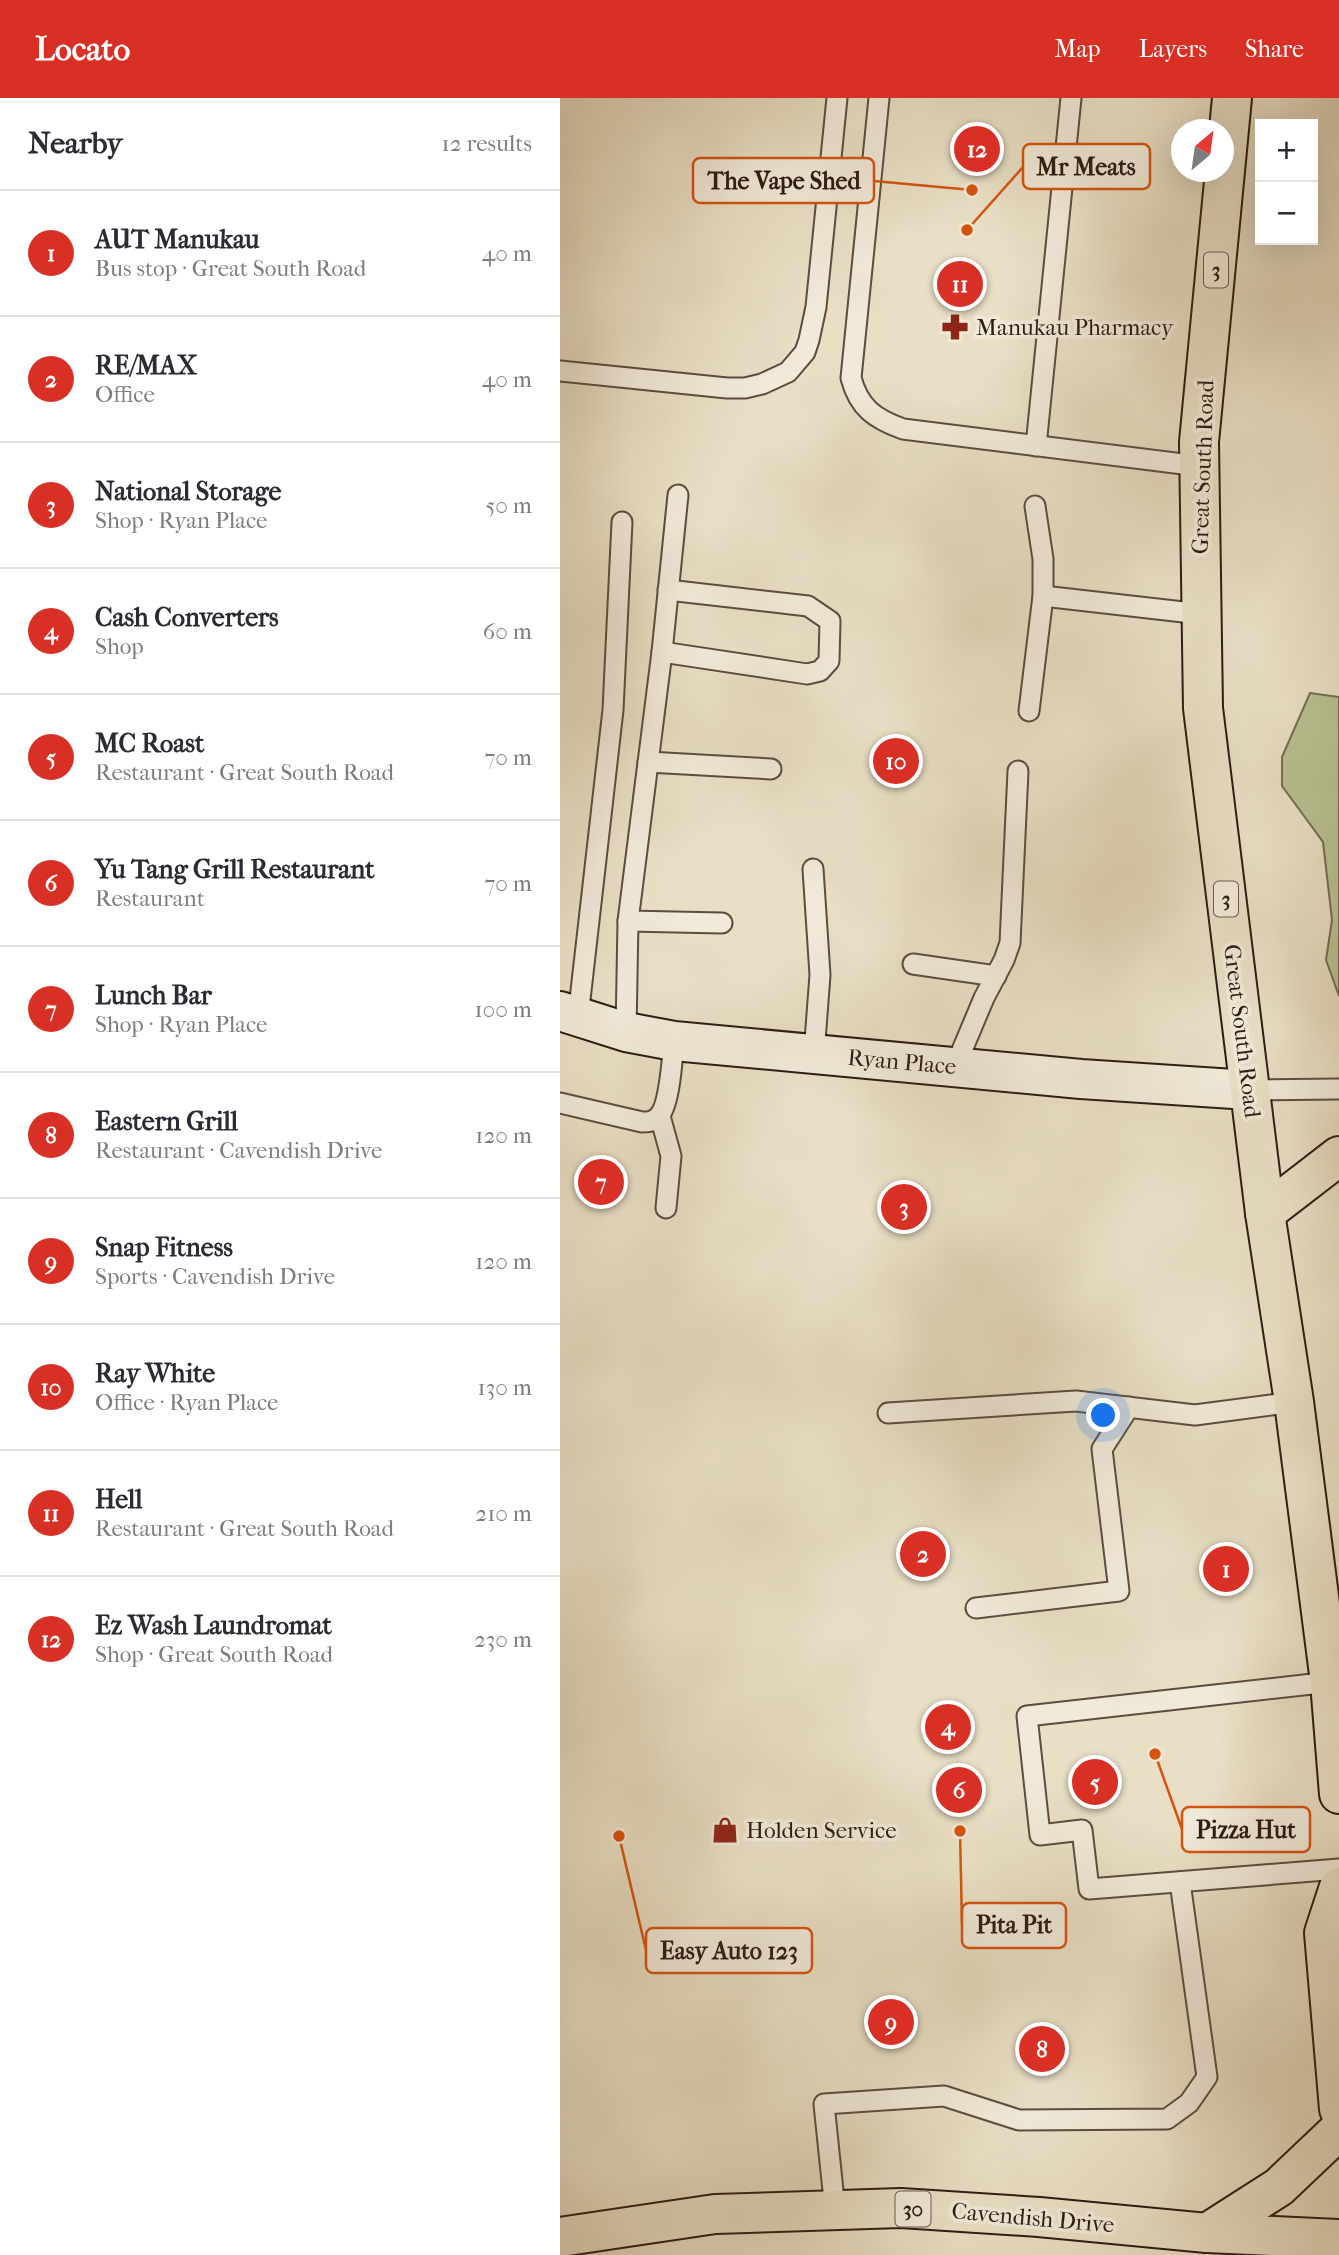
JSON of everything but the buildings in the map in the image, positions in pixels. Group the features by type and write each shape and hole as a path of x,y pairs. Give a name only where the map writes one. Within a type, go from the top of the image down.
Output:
{"main road":[{"name":"Great South Road","path":"1232,98 1199,442 1203,708 1265,1213 1294,1402 1330,1682 1339,1794"},
{"path":"1265,1213 1339,1156"},
{"path":"1339,1887 1324,1933 1339,2109"},
{"path":"1208,2233 1279,2187 1339,2130"},
{"name":"Cavendish Drive","path":"560,2237 715,2214 901,2208 1040,2217 1208,2233 1339,2239"}],"street":[{"name":"Ryan Place","path":"569,1014 625,1032 674,1041 1107,1081 1249,1090"}],"lane":[{"path":"560,371 745,388 775,379 797,363 810,340 816,307 837,98"},
{"path":"879,98 850,378 855,394 881,421 903,429 1199,466"},
{"path":"1036,446 1071,98"},
{"path":"625,1032 628,921 662,652 678,495"},
{"path":"1029,711 1043,596 1043,559 1035,506"},
{"path":"569,1014 614,710 622,522"},
{"path":"662,652 807,674 820,671 829,661 830,621 808,606 668,590"},
{"path":"1043,596 1201,614"},
{"path":"648,762 771,769"},
{"path":"955,1067 1010,943 1018,771"},
{"path":"813,869 820,975 814,1054"},
{"path":"628,921 722,923"},
{"path":"913,964 996,976"},
{"path":"666,1208 671,1156 660,1116 667,1094 674,1041"},
{"path":"1249,1090 1339,1089"},
{"path":"560,1103 642,1122 652,1121 660,1116"},
{"path":"888,1413 1076,1401 1195,1415 1294,1402"},
{"path":"976,1608 1119,1591 1101,1449 1129,1407"},
{"path":"1330,1682 1027,1716 1040,1835 1083,1830 1089,1889 1339,1869"},
{"path":"835,2210 824,2104 944,2096 1019,2120 1044,2120 1167,2119 1189,2103 1207,2077 1180,1882"}],"green space":[{"path":"1310,693 1339,697 1339,996 1326,960 1332,920 1323,842 1282,786 1282,757"}],"place":[{"name":"Ez Wash Laundromat","path":"977,149"},
{"name":"The Vape Shed","path":"972,190"},
{"name":"Mr Meats","path":"967,230"},
{"name":"Hell","path":"960,284"},
{"name":"Manukau Pharmacy","path":"955,327"},
{"name":"Ray White","path":"896,761"},
{"name":"Lunch Bar","path":"601,1182"},
{"name":"National Storage","path":"904,1207"},
{"name":"RE/MAX","path":"923,1554"},
{"name":"AUT Manukau","path":"1226,1569"},
{"name":"Cash Converters","path":"948,1727"},
{"name":"Pizza Hut","path":"1155,1754"},
{"name":"MC Roast","path":"1095,1782"},
{"name":"Yu Tang Grill Restaurant","path":"959,1790"},
{"name":"Holden Service","path":"725,1830"},
{"name":"Pita Pit","path":"960,1831"},
{"name":"Easy Auto 123","path":"619,1836"},
{"name":"Snap Fitness","path":"891,2022"},
{"name":"Eastern Grill","path":"1042,2049"}]}
